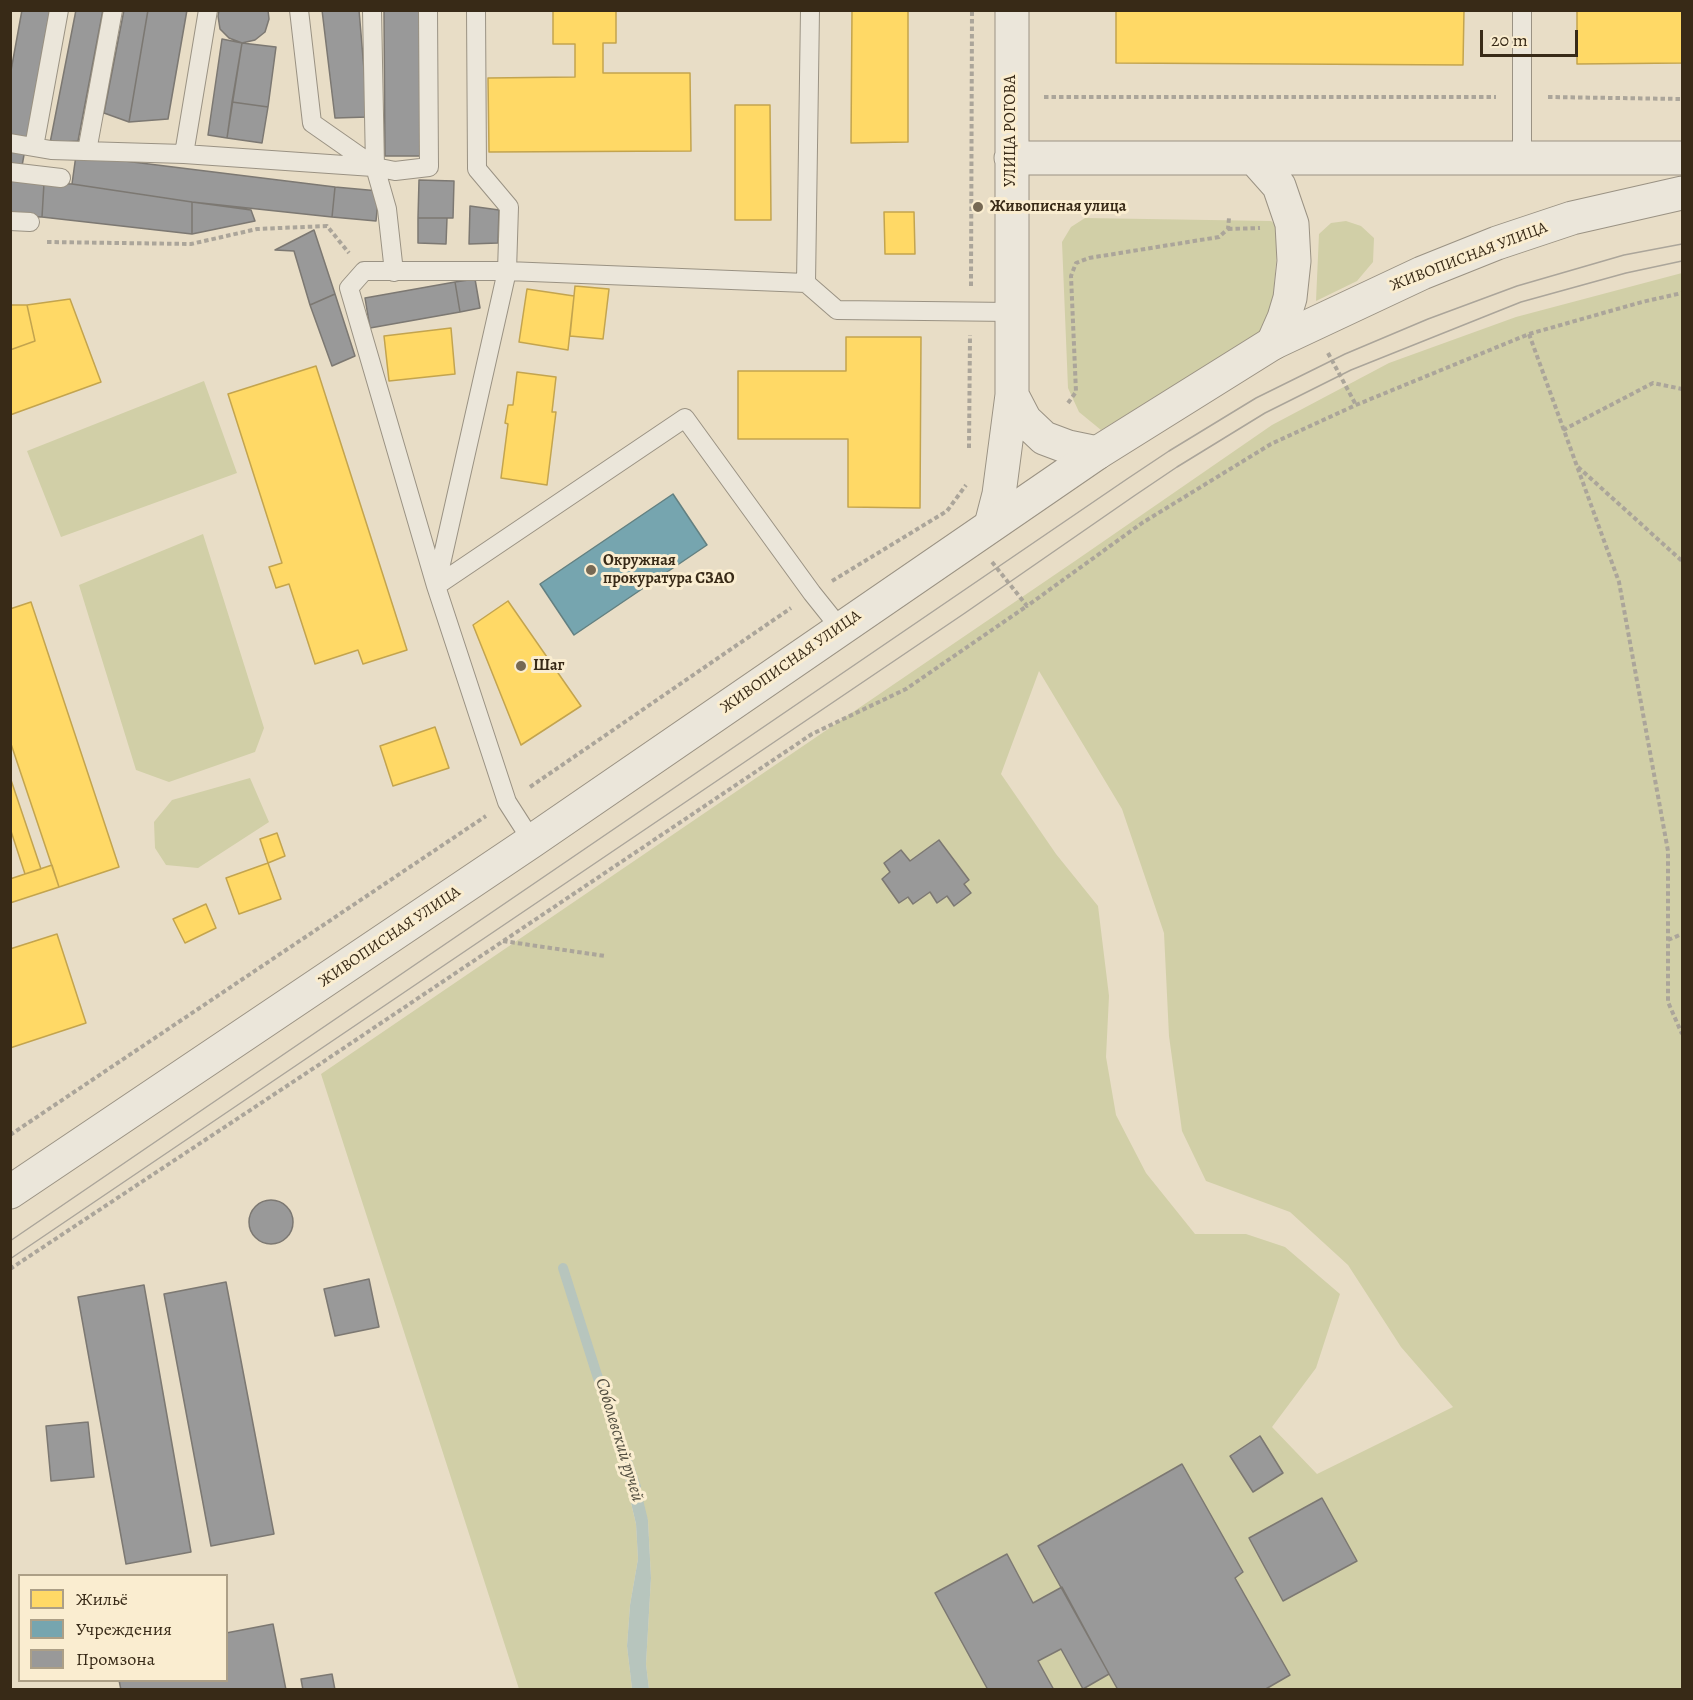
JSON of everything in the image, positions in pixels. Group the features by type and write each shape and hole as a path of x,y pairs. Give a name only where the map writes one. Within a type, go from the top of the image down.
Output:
{"street":[{"name":"УЛИЦА РОГОВА","path":"982,532 999,494 1012,395 1011,10"},
{"path":"1011,158 1683,158"},
{"path":"1255,159 1279,186 1292,224 1294,261 1290,298 1273,343"},
{"name":"ЖИВОПИСНАЯ УЛИЦА","path":"10,1192 532,841 1096,453 1273,343 1422,273 1497,243 1572,218 1683,193"},
{"name":"УЛИЦА РОГОВА","path":"1012,395 1025,420 1044,438 1068,447 1096,453"}],"lane":[{"path":"34,147 59,10"},
{"path":"87,151 113,10"},
{"path":"184,154 208,10"},
{"path":"299,10 312,123 375,167"},
{"path":"372,10 375,167 387,209 394,272"},
{"path":"10,143 87,151 184,154 375,167 395,171 429,167 428,10"},
{"path":"436,586 507,271 509,207 477,169 476,10"},
{"path":"806,283 810,10"},
{"path":"1522,10 1522,157"},
{"path":"10,172 61,178"},
{"path":"10,221 30,222"},
{"path":"532,841 507,802 436,586 348,288 364,271 507,271 806,283 837,310 1011,312"},
{"path":"436,586 685,418 805,584 840,628"}],"path":[{"path":"969,458 972,10"},
{"path":"1035,97 1683,99"},
{"path":"1228,229 1229,218"},
{"path":"44,242 191,244 257,229 327,226 364,271"},
{"path":"1068,403 1076,392 1071,276 1076,263 1089,258 1219,237 1228,229 1263,228"},
{"path":"10,1269 812,734 906,689 1142,523 1271,444 1356,405 1529,334 1642,302 1683,293"},
{"path":"1529,334 1619,582 1668,851 1668,1002 1683,1034"},
{"path":"1327,351 1356,405"},
{"path":"1563,430 1653,382 1683,388"},
{"path":"1577,466 1683,561"},
{"path":"982,532 1027,606"},
{"path":"1668,940 1683,934"},
{"path":"503,941 605,956"}],"shaded area":[{"path":"1085,218 1271,221 1279,228 1271,321 1263,332 1101,430 1079,412 1068,388 1062,242 1071,227"},
{"path":"1346,221 1361,226 1374,238 1373,262 1357,281 1316,301 1319,234 1331,223"},
{"path":"1682,273 1682,1689 649,1689 646,1664 651,1578 648,1520 624,1474 636,1524 638,1559 630,1605 627,1646 632,1689 519,1689 321,1074 1272,425 1389,363 1516,317","holes":["1039,671 1122,809 1164,933 1169,1036 1182,1131 1206,1181 1290,1212 1348,1265 1401,1347 1453,1407 1317,1474 1272,1427 1316,1368 1340,1294 1285,1247 1246,1234 1195,1234 1146,1173 1116,1115 1106,1057 1109,996 1098,906 1056,854 1001,774"]},
{"path":"204,381 237,473 61,537 27,451"},
{"path":"203,534 264,728 255,752 169,782 136,770 79,585"},
{"path":"250,778 269,822 198,868 166,865 155,848 154,822 172,800"},
{"path":"624,1473 637,1475 648,1520 651,1578 646,1664 649,1689 632,1689 627,1646 630,1605 638,1559 636,1524"}],"building: Жильё":[{"path":"553,10 616,10 616,43 603,43 603,73 690,73 691,151 489,152 488,78 575,77 575,44 553,44"},
{"path":"852,10 908,10 908,142 851,143"},
{"path":"1116,10 1464,10 1463,65 1116,63"},
{"path":"1577,10 1682,10 1682,63 1577,64"},
{"path":"735,105 770,105 771,220 735,220"},
{"path":"884,212 914,212 915,254 885,254"},
{"path":"575,286 609,289 603,339 570,336"},
{"path":"527,289 574,296 568,350 519,342"},
{"path":"70,299 101,382 10,415 10,350 35,341 27,305"},
{"path":"10,305 27,305 35,341 10,350"},
{"path":"451,328 455,374 389,381 384,336"},
{"path":"846,337 921,337 920,508 848,507 848,439 738,439 738,371 846,371"},
{"path":"316,366 407,650 363,664 358,650 315,664 289,584 276,588 269,567 282,563 228,394"},
{"path":"517,372 556,377 552,412 556,412 547,485 501,478 508,424 505,423 508,405 513,405"},
{"name":"Шаг","path":"508,601 581,706 521,745 473,625"},
{"path":"31,602 119,867 59,887 10,741 10,609"},
{"path":"435,727 449,768 393,786 380,746"},
{"path":"10,777 41,869 25,874 10,828"},
{"path":"277,833 285,856 268,863 260,839"},
{"path":"268,863 281,899 239,914 226,878"},
{"path":"52,865 59,887 10,903 10,879"},
{"path":"206,904 216,928 185,943 173,919"},
{"path":"57,934 86,1023 10,1048 10,949"}],"building: Учреждения":[{"path":"673,494 707,545 574,635 540,584"}],"building: Промзона":[{"path":"22,10 50,10 22,166 10,164 10,76"},
{"path":"76,10 103,10 78,141 50,143"},
{"path":"124,10 148,10 129,122 104,113"},
{"path":"148,10 187,10 168,119 129,122"},
{"path":"219,10 268,10 269,19 265,32 255,40 242,43 229,38 220,29"},
{"path":"322,10 359,10 368,117 335,118"},
{"path":"384,10 420,10 421,156 385,156"},
{"path":"222,39 242,43 227,138 208,135"},
{"path":"242,43 276,47 268,107 232,102"},
{"path":"232,102 268,107 262,143 227,138"},
{"path":"76,155 335,187 332,217 192,202 72,184"},
{"path":"419,180 454,181 453,218 418,218"},
{"path":"10,181 44,183 42,217 10,216"},
{"path":"44,183 72,184 192,202 192,234 42,217"},
{"path":"335,187 379,191 376,221 332,217"},
{"path":"192,202 251,210 255,221 192,234"},
{"path":"470,206 499,210 498,243 469,244"},
{"path":"418,218 447,218 446,244 418,243"},
{"path":"314,230 335,294 310,305 294,251 275,250"},
{"path":"475,279 480,308 460,312 455,282"},
{"path":"455,282 460,312 370,328 365,298"},
{"path":"335,294 355,356 332,366 310,305"},
{"path":"939,840 969,880 964,884 971,893 954,906 947,896 937,903 930,892 913,904 908,897 899,903 882,879 890,872 884,863 901,850 910,861"},
{"path":"271,1200 286,1207 293,1222 286,1237 271,1244 256,1237 249,1222 256,1207"},
{"path":"369,1279 379,1327 335,1336 324,1289"},
{"path":"226,1282 274,1534 211,1546 164,1294"},
{"path":"144,1285 191,1552 126,1564 78,1297"},
{"path":"88,1422 94,1477 51,1481 46,1426"},
{"path":"1260,1436 1283,1473 1253,1492 1230,1456"},
{"path":"1182,1464 1243,1572 1235,1578 1290,1675 1264,1690 1118,1690 1038,1546"},
{"path":"1322,1498 1357,1561 1283,1601 1249,1538"},
{"path":"1007,1554 1033,1603 1062,1587 1109,1674 1083,1689 1061,1649 1038,1661 1054,1690 988,1690 935,1593"},
{"path":"273,1624 286,1690 121,1690 119,1682 228,1682 228,1633"},
{"path":"332,1674 335,1690 303,1690 301,1679"}],"waterway":[{"name":"Соболевский ручей","path":"563,1268 636,1487"}],"tram line":[{"path":"10,1241 1127,479 1256,398 1345,354 1428,319 1517,286 1624,255 1682,244"},
{"path":"10,1259 1177,467 1265,413 1351,370 1521,302 1626,273 1682,261"}],"place":[{"name":"Живописная улица","path":"978,207"},
{"name":"Окружная прокуратура СЗАО","path":"591,570"},
{"name":"Шаг","path":"521,666"}]}
